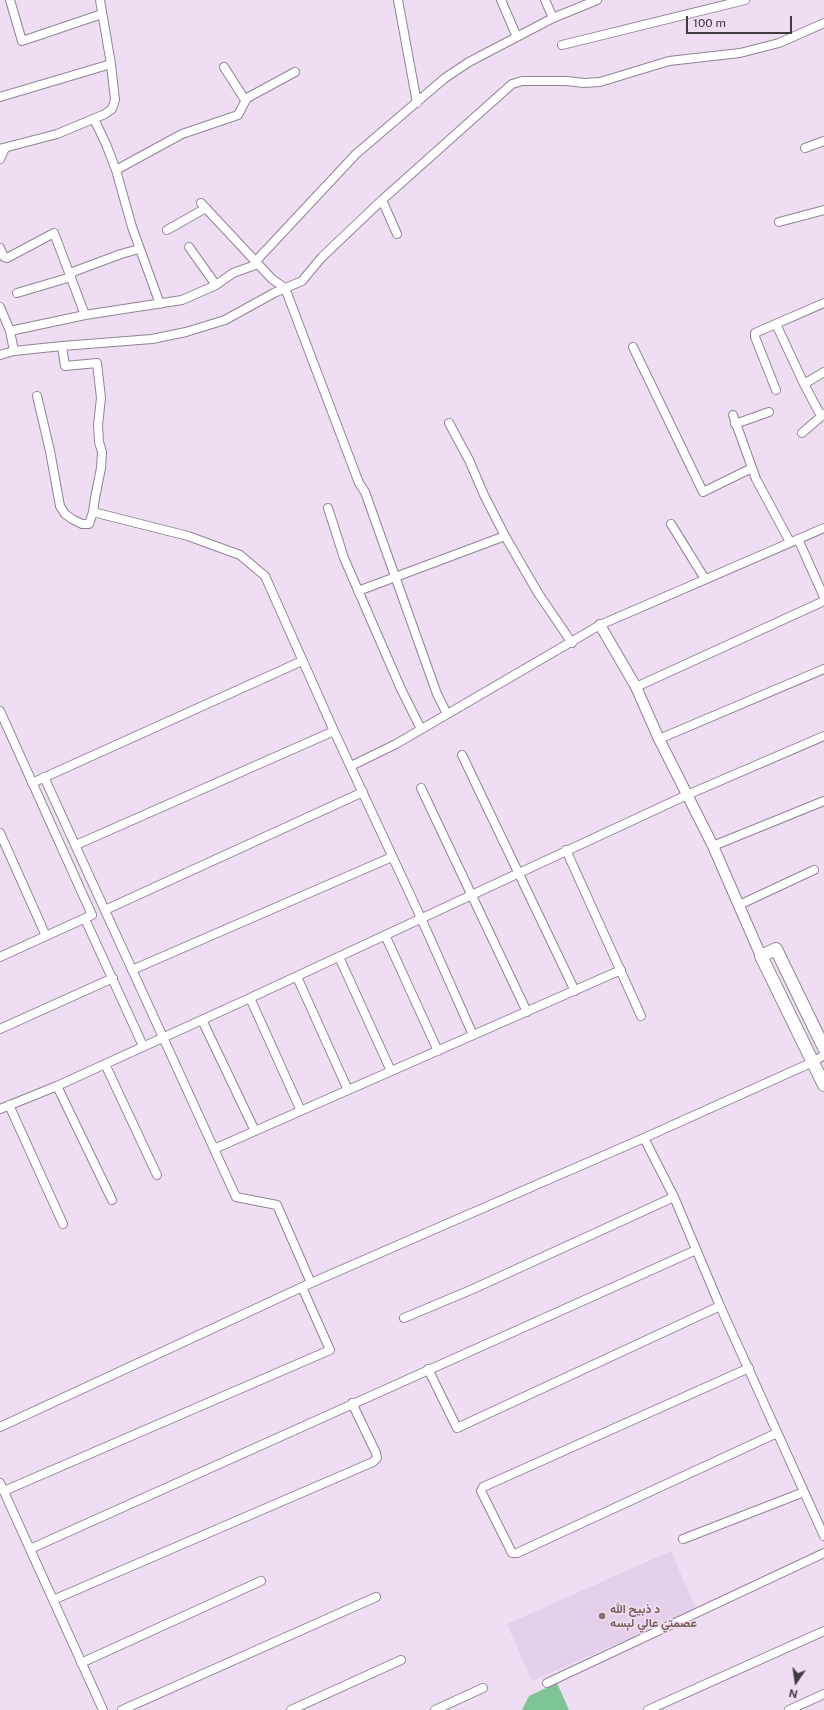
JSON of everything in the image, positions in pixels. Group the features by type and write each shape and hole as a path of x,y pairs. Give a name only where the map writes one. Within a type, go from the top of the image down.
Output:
{"main road":[{"path":"824,1048 776,949 761,956 824,1085"}],"street":[{"path":"10,0 22,41 102,14"},
{"path":"0,159 2,149 57,134 94,119 112,109 115,100 111,64 100,0"},
{"path":"398,0 417,102"},
{"path":"501,0 517,37"},
{"path":"545,0 553,18"},
{"path":"10,332 85,315 182,300 216,285 233,273 256,263 356,154 445,78 463,66 553,18 597,0"},
{"path":"562,45 744,0"},
{"path":"0,355 14,351 152,339 186,332 225,320 285,288 302,281 322,257 382,200 512,84 522,81 566,80 584,83 600,82 670,61 740,53 779,43 824,23"},
{"path":"0,97 111,64"},
{"path":"224,67 245,100"},
{"path":"116,170 182,134 233,117 241,110 245,100 295,72"},
{"path":"94,119 116,170 140,249 160,304"},
{"path":"805,148 824,141"},
{"path":"382,200 397,234"},
{"path":"167,230 204,206 256,263 272,279 285,288 293,314 359,483 365,492 437,694 447,714"},
{"path":"779,222 824,210"},
{"path":"0,248 4,258 7,258 54,233 85,315"},
{"path":"189,247 216,285"},
{"path":"17,292 70,275 121,254 140,249"},
{"path":"776,390 754,335 755,333 824,302"},
{"path":"0,307 10,332 14,351"},
{"path":"776,324 804,384 823,415 802,433"},
{"path":"37,396 50,452 60,506 65,514 82,524 89,524 94,512 94,498 102,468 102,452 99,442 98,425 101,398 97,363 65,366 62,346"},
{"path":"633,347 703,492 752,468"},
{"path":"804,384 824,372"},
{"path":"735,424 770,412"},
{"path":"733,415 756,479 794,540 824,597"},
{"path":"449,423 469,460 484,495 505,536 538,593 572,643"},
{"path":"328,508 344,558 401,689 421,729"},
{"path":"94,512 188,536 240,555 265,576 302,661 364,792 473,1035"},
{"path":"671,524 705,579"},
{"path":"351,766 396,744 572,643 600,625 824,528"},
{"path":"358,591 505,536"},
{"path":"636,687 824,601"},
{"path":"600,625 636,687 713,846 761,956"},
{"path":"32,783 302,661"},
{"path":"660,739 824,669"},
{"path":"0,711 92,915 0,957"},
{"path":"76,845 334,731"},
{"path":"0,1109 57,1086 297,977 566,850 687,795 824,736"},
{"path":"462,755 575,991"},
{"path":"44,777 236,1197 278,1205 311,1283"},
{"path":"421,788 527,1012"},
{"path":"105,910 364,792"},
{"path":"713,846 824,801"},
{"path":"0,833 46,936"},
{"path":"566,850 641,1016"},
{"path":"132,970 392,857"},
{"path":"739,904 814,870"},
{"path":"85,919 143,1046"},
{"path":"385,935 438,1051"},
{"path":"339,957 391,1071"},
{"path":"214,1149 621,970"},
{"path":"297,977 348,1090"},
{"path":"0,1029 112,978"},
{"path":"250,998 301,1111"},
{"path":"202,1020 255,1131"},
{"path":"0,1427 302,1287 644,1138 813,1062 824,1055"},
{"path":"105,1064 157,1175"},
{"path":"57,1086 112,1200"},
{"path":"9,1105 63,1224"},
{"path":"644,1138 674,1197 720,1306 824,1536"},
{"path":"404,1318 473,1289 674,1197"},
{"path":"30,1549 352,1403 696,1250"},
{"path":"4,1490 330,1350 302,1287"},
{"path":"428,1370 457,1428 720,1306"},
{"path":"749,1368 483,1487 481,1491 512,1553 517,1553 777,1433"},
{"path":"53,1600 372,1462 377,1458 376,1452 352,1403"},
{"path":"0,1483 103,1710"},
{"path":"683,1538 804,1492"},
{"path":"547,1683 824,1553"},
{"path":"81,1663 261,1581"},
{"path":"122,1710 376,1598"},
{"path":"648,1710 824,1631"},
{"path":"291,1710 401,1660"},
{"path":"435,1710 483,1688"},
{"path":"788,1710 824,1694"}],"shaded area":[{"name":"د ذبیح الله عصمتي عالي لېسه","path":"671,1551 696,1609 532,1681 507,1624"}],"green space":[{"path":"557,1683 569,1710 522,1710 529,1696"}],"place":[{"name":"د ذبیح الله عصمتي عالي لېسه","path":"602,1616"}]}
